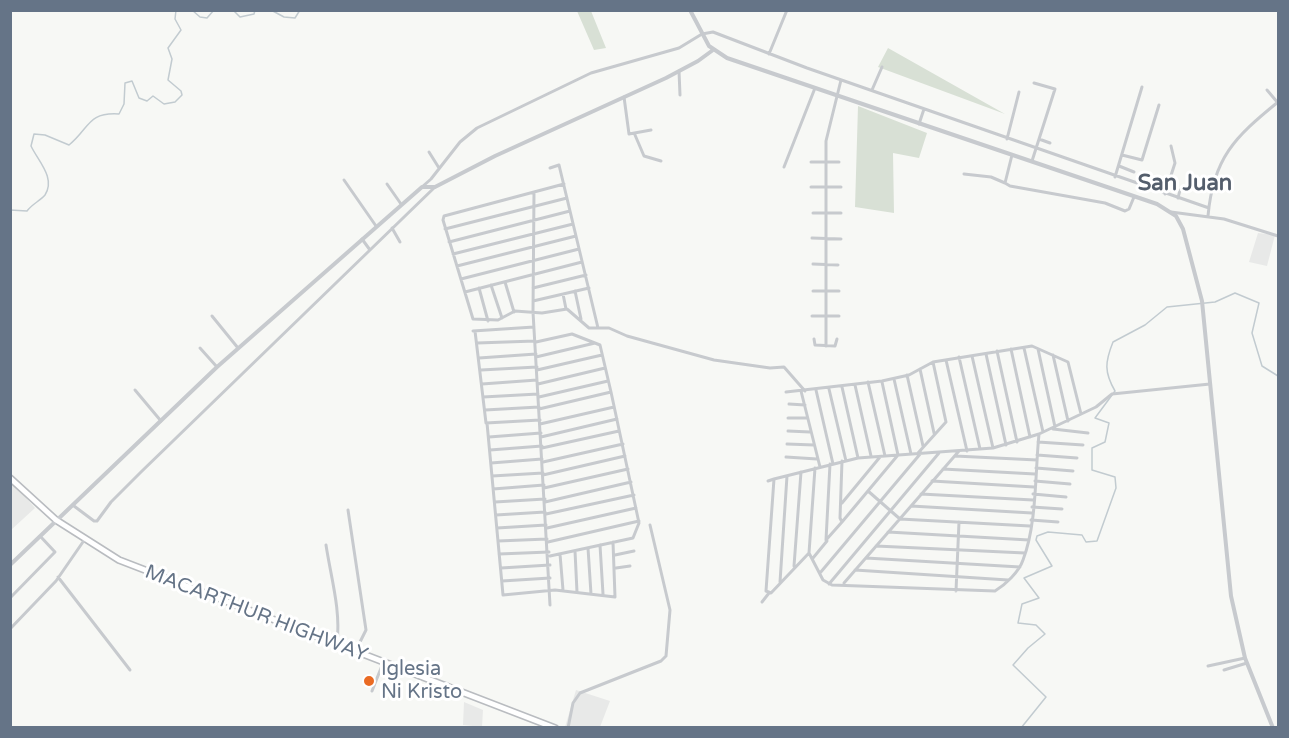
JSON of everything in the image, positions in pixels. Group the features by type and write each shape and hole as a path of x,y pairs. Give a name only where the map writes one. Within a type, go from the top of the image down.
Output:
{"highway":[{"name":"MACARTHUR HIGHWAY","path":"10,478 56,520 119,560 555,728"}],"street":[{"path":"690,10 713,50 733,61 1032,161 1172,212 1208,216 1278,236"},
{"path":"769,54 787,10"},
{"path":"10,565 238,348 422,187 460,142 477,128 591,73 679,48 702,34 721,33 739,44 1209,208"},
{"path":"74,506 94,521 98,521 111,502 141,471 435,188 503,153 679,71 713,50"},
{"path":"872,90 882,67"},
{"path":"679,71 680,95"},
{"path":"826,346 827,134 841,80"},
{"path":"1032,161 1055,89 1034,83"},
{"path":"1115,177 1142,87"},
{"path":"784,167 815,88"},
{"path":"1208,216 1215,179 1232,143 1278,102 1267,90"},
{"path":"1007,139 1019,92"},
{"path":"624,98 629,135 651,130"},
{"path":"1122,155 1142,160 1159,105"},
{"path":"919,124 924,109"},
{"path":"635,135 644,156 662,160"},
{"path":"1039,139 1050,144"},
{"path":"1165,194 1175,163 1171,146"},
{"path":"429,152 439,168"},
{"path":"1005,183 1012,155"},
{"path":"811,162 838,162"},
{"path":"550,168 559,165 598,328"},
{"path":"1119,166 1134,172"},
{"path":"964,174 991,177 1052,195 1105,203 1125,211 1129,209 1134,197"},
{"path":"344,180 376,226"},
{"path":"387,184 401,204"},
{"path":"564,184 444,216 449,242 473,320 488,321 514,312 566,309"},
{"path":"422,187 435,188"},
{"path":"811,187 842,187"},
{"path":"1178,198 1180,189"},
{"path":"534,192 533,312 550,565 550,605"},
{"path":"446,229 567,198"},
{"path":"449,242 570,211"},
{"path":"1172,212 1183,229 1202,301 1231,596 1245,658 1274,728"},
{"path":"813,213 841,213"},
{"path":"453,254 573,224"},
{"path":"392,228 400,242"},
{"path":"457,266 576,236"},
{"path":"812,238 841,239"},
{"path":"362,239 369,250"},
{"path":"461,279 579,249"},
{"path":"465,292 583,262"},
{"path":"813,264 838,265"},
{"path":"534,288 586,275"},
{"path":"505,282 514,312"},
{"path":"491,285 502,318"},
{"path":"479,288 488,321"},
{"path":"533,301 589,288"},
{"path":"575,291 582,321"},
{"path":"813,291 839,291"},
{"path":"563,294 566,309 587,327 609,328 627,336 714,360 770,368 784,367 803,391 818,459 809,553 829,584"},
{"path":"212,316 238,348"},
{"path":"812,316 839,316"},
{"path":"534,327 474,331 489,437 503,594 550,590 617,595 612,542"},
{"path":"477,343 535,341 572,334 600,345 639,520 633,538 561,554 499,554"},
{"path":"814,339 814,345 826,346 836,346 837,339"},
{"path":"479,358 536,356 595,343"},
{"path":"200,348 218,368"},
{"path":"829,584 990,593 1008,580 1020,567 1029,540 1038,442 1041,433 1023,348"},
{"path":"786,392 829,389 882,381 907,375 933,362 959,357 1011,349 1038,349 1066,360 1081,414"},
{"path":"1011,349 1030,437"},
{"path":"1038,349 1053,428"},
{"path":"997,351 1017,442"},
{"path":"986,354 1006,445"},
{"path":"1052,355 1068,421"},
{"path":"481,370 537,369 602,356"},
{"path":"972,356 993,448"},
{"path":"959,357 980,450"},
{"path":"946,360 967,451"},
{"path":"820,573 920,454 923,446 946,422 933,362"},
{"path":"482,384 538,382 605,368"},
{"path":"920,369 934,433"},
{"path":"907,375 923,446"},
{"path":"894,378 911,454"},
{"path":"483,397 538,395 608,381"},
{"path":"882,381 898,455"},
{"path":"868,382 883,456"},
{"path":"768,481 817,467 871,456 993,448 1017,442 1053,428 1081,414 1112,394 1210,384"},
{"path":"855,385 871,456"},
{"path":"842,387 858,458"},
{"path":"829,389 844,461 840,504 840,518 843,522"},
{"path":"135,390 161,421"},
{"path":"816,390 831,464 825,538 827,541"},
{"path":"485,410 539,408 610,392"},
{"path":"789,404 805,405"},
{"path":"487,423 540,422 614,407"},
{"path":"788,418 808,418"},
{"path":"489,437 541,435 617,419"},
{"path":"1053,428 1088,433"},
{"path":"490,450 542,447 620,431"},
{"path":"788,431 811,432"},
{"path":"1038,442 1083,445"},
{"path":"491,463 542,461 622,444"},
{"path":"787,444 814,445"},
{"path":"842,584 959,452"},
{"path":"829,584 939,453"},
{"path":"812,558 898,455"},
{"path":"1037,455 1077,458"},
{"path":"492,476 543,474 625,456"},
{"path":"840,504 883,456"},
{"path":"955,456 1036,460"},
{"path":"786,457 818,459"},
{"path":"1036,468 1073,471"},
{"path":"493,489 544,487 628,469"},
{"path":"944,469 1035,474"},
{"path":"794,568 801,472"},
{"path":"780,583 787,476"},
{"path":"770,593 766,588 774,479"},
{"path":"1035,481 1070,484"},
{"path":"495,502 545,500 631,482"},
{"path":"932,482 1034,487"},
{"path":"868,492 900,519 1030,526"},
{"path":"921,494 1033,500"},
{"path":"1033,494 1065,497"},
{"path":"496,515 546,513 634,495"},
{"path":"911,506 1032,513"},
{"path":"1032,507 1062,509"},
{"path":"497,528 547,527 636,508"},
{"path":"348,510 366,630 355,652"},
{"path":"498,542 548,540 639,520"},
{"path":"1031,520 1058,522"},
{"path":"956,591 959,522"},
{"path":"568,728 573,703 580,693 661,661 666,656 670,610 650,525"},
{"path":"888,532 1029,540"},
{"path":"10,598 55,552 40,536"},
{"path":"10,630 58,577 85,539"},
{"path":"600,545 603,595"},
{"path":"326,546 330,578 336,596 339,628 337,645"},
{"path":"876,546 1025,553"},
{"path":"588,548 591,594"},
{"path":"575,551 577,592"},
{"path":"615,555 634,551"},
{"path":"762,602 809,553"},
{"path":"561,554 563,591"},
{"path":"866,558 1020,567"},
{"path":"501,568 550,565"},
{"path":"616,568 630,566"},
{"path":"855,570 1008,580"},
{"path":"58,577 130,670"},
{"path":"502,581 550,578"},
{"path":"1208,666 1245,658"},
{"path":"372,691 383,663"},
{"path":"1224,670 1247,663"}],"shaded area":[{"path":"577,11 591,11 606,48 594,50"},
{"path":"888,48 1005,114 878,67"},
{"path":"858,106 927,133 919,158 893,153 894,213 855,207"},
{"path":"1258,233 1275,235 1267,266 1249,262"},
{"path":"10,480 35,508 11,530 10,530"},
{"path":"576,690 610,701 600,727 565,727"},
{"path":"464,702 483,710 482,727 463,725"}],"waterway":[{"path":"10,210 27,211 45,195 48,189 45,170 31,146 34,134 45,135 69,145 95,118 119,114 124,104 125,83 132,81 139,98 147,101 153,96 164,104 175,102 182,95 181,91 168,80 172,59 168,48 181,30 175,19 176,10"},
{"path":"192,10 200,17 207,18 214,10"},
{"path":"233,10 240,17 254,14 255,10"},
{"path":"271,10 284,17 295,18 300,10"},
{"path":"1021,728 1046,697 1013,665 1045,634 1036,625 1018,623 1022,604 1039,598 1024,578 1052,566 1036,540 1037,536 1048,532 1082,535 1086,542 1097,541 1116,488 1115,477 1092,470 1092,448 1105,442 1109,423 1095,418 1115,391 1107,372 1108,355 1113,342 1145,325 1167,307 1215,302 1235,293 1259,303 1252,333 1262,366 1278,376"}],"place":[{"name":"Iglesia Ni Kristo","path":"369,681"}],"district":[{"name":"San Juan","path":"1185,184"}]}
